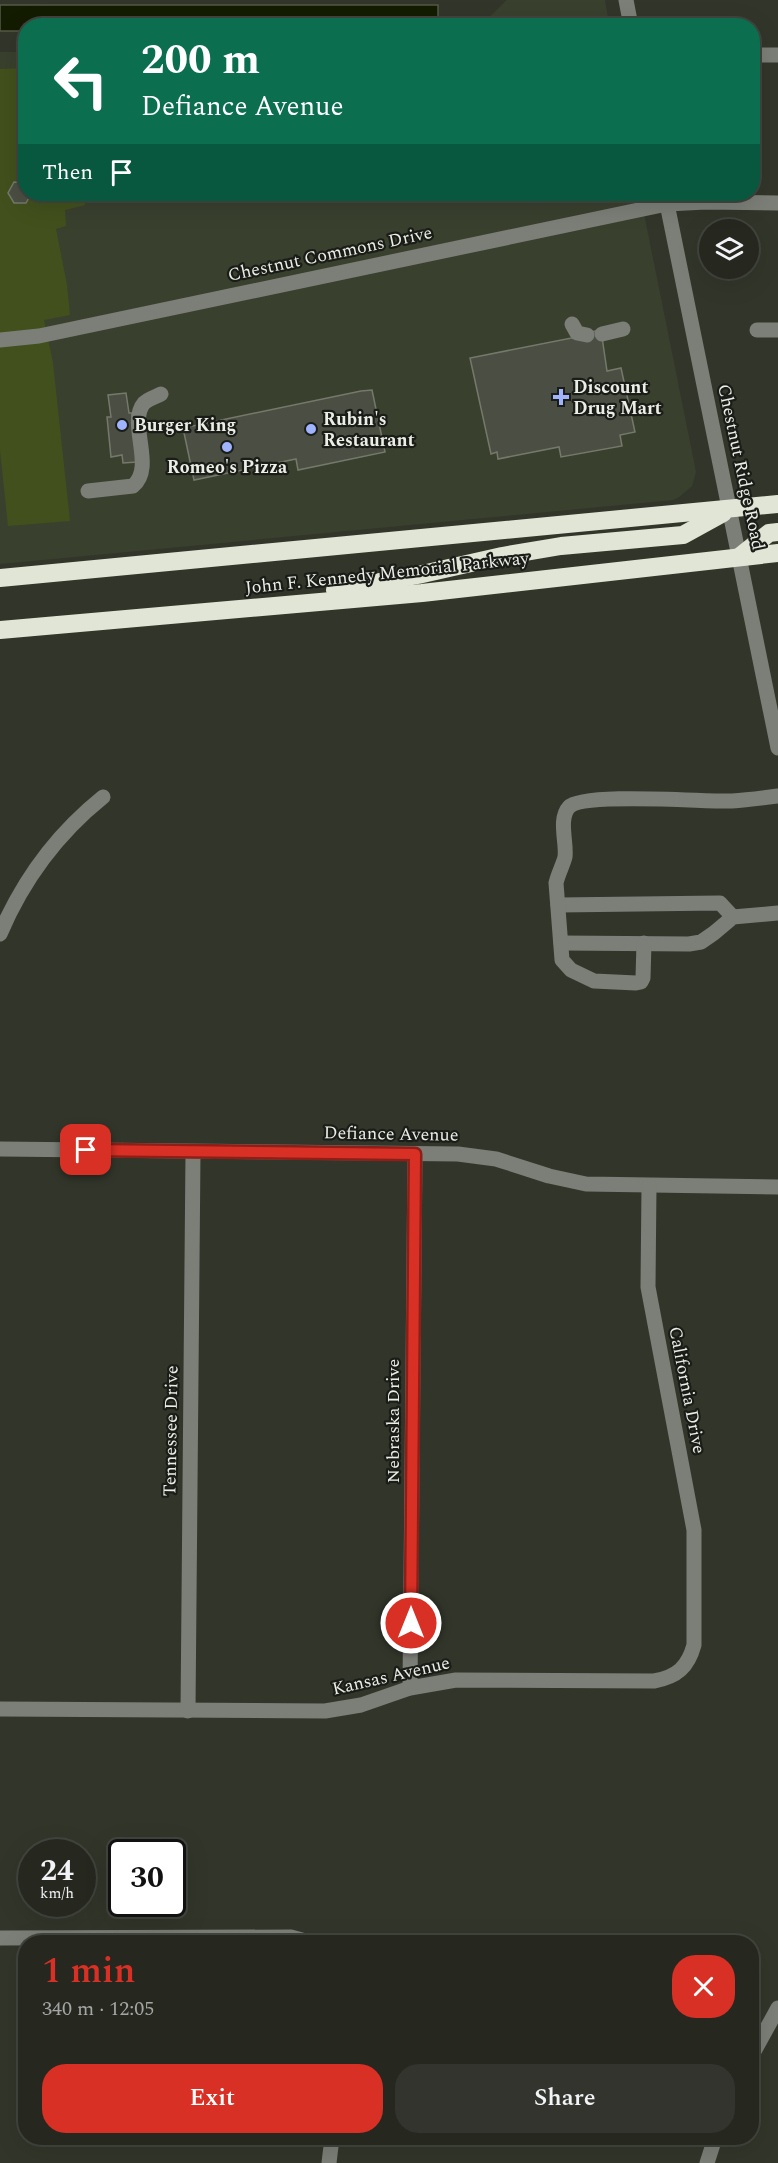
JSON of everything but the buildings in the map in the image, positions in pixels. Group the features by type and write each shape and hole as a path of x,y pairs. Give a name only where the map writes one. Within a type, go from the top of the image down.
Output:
{"highway":[{"name":"John F. Kennedy Memorial Parkway","path":"0,578 778,504"},
{"path":"223,610 418,575 502,556 561,546 683,535 730,509"},
{"path":"739,557 769,533 778,532"},
{"name":"John F. Kennedy Memorial Parkway","path":"0,630 422,593 778,553"}],"street":[{"path":"626,0 629,18"},
{"path":"760,55 778,55"},
{"name":"Chestnut Commons Drive","path":"0,340 39,336 657,201"},
{"name":"Chestnut Ridge Road","path":"666,201 778,748"},
{"name":"Chestnut Commons Drive","path":"693,201 778,203"},
{"path":"572,324 577,333 594,335 623,329"},
{"path":"757,330 778,330"},
{"path":"88,491 133,486 136,483 141,472 140,410 146,401 161,394"},
{"path":"644,944 644,978 641,982 636,983 594,981 578,974 562,960 556,883 565,859 564,816 567,809 572,805 609,799 732,801 778,796"},
{"path":"0,934 21,890 39,864 79,816 103,797"},
{"path":"558,905 720,903 733,917"},
{"path":"561,943 689,944 701,942 733,917 778,913"},
{"name":"Defiance Avenue","path":"0,1149 459,1154 496,1159 549,1176 586,1184 778,1187"},
{"name":"Tennessee Drive","path":"188,1711 193,1152"},
{"name":"Nebraska Drive","path":"411,1688 415,1154"},
{"name":"California Drive","path":"649,1186 648,1287 651,1312 692,1511 694,1602"},
{"name":"Kansas Avenue","path":"0,1709 325,1711 361,1705 411,1688 456,1680 654,1681 677,1674 690,1658 694,1645 694,1602"},
{"path":"0,1938 18,1938"},
{"path":"759,2042 778,2008"},
{"path":"329,2163 331,2145"},
{"path":"707,2163 713,2145"}],"shaded area":[{"path":"507,0 605,0 608,18 488,18"},
{"path":"0,5 438,5 438,18 18,18 18,31 0,31"},
{"path":"0,52 18,52 18,201 641,201 696,472 692,486 679,497 673,500 0,564"}],"green space":[{"path":"18,68 18,201 85,201 85,205 65,210 66,226 56,229 67,285 70,315 44,320 53,363 70,521 8,526 0,450 0,69"}],"place":[{"name":"Discount Drug Mart","path":"561,397"},
{"name":"Burger King","path":"122,425"},
{"name":"Rubin's Restaurant","path":"311,429"},
{"name":"Romeo's Pizza","path":"227,447"}],"route":[{"path":"86,1150 415,1154 411,1623"}]}
